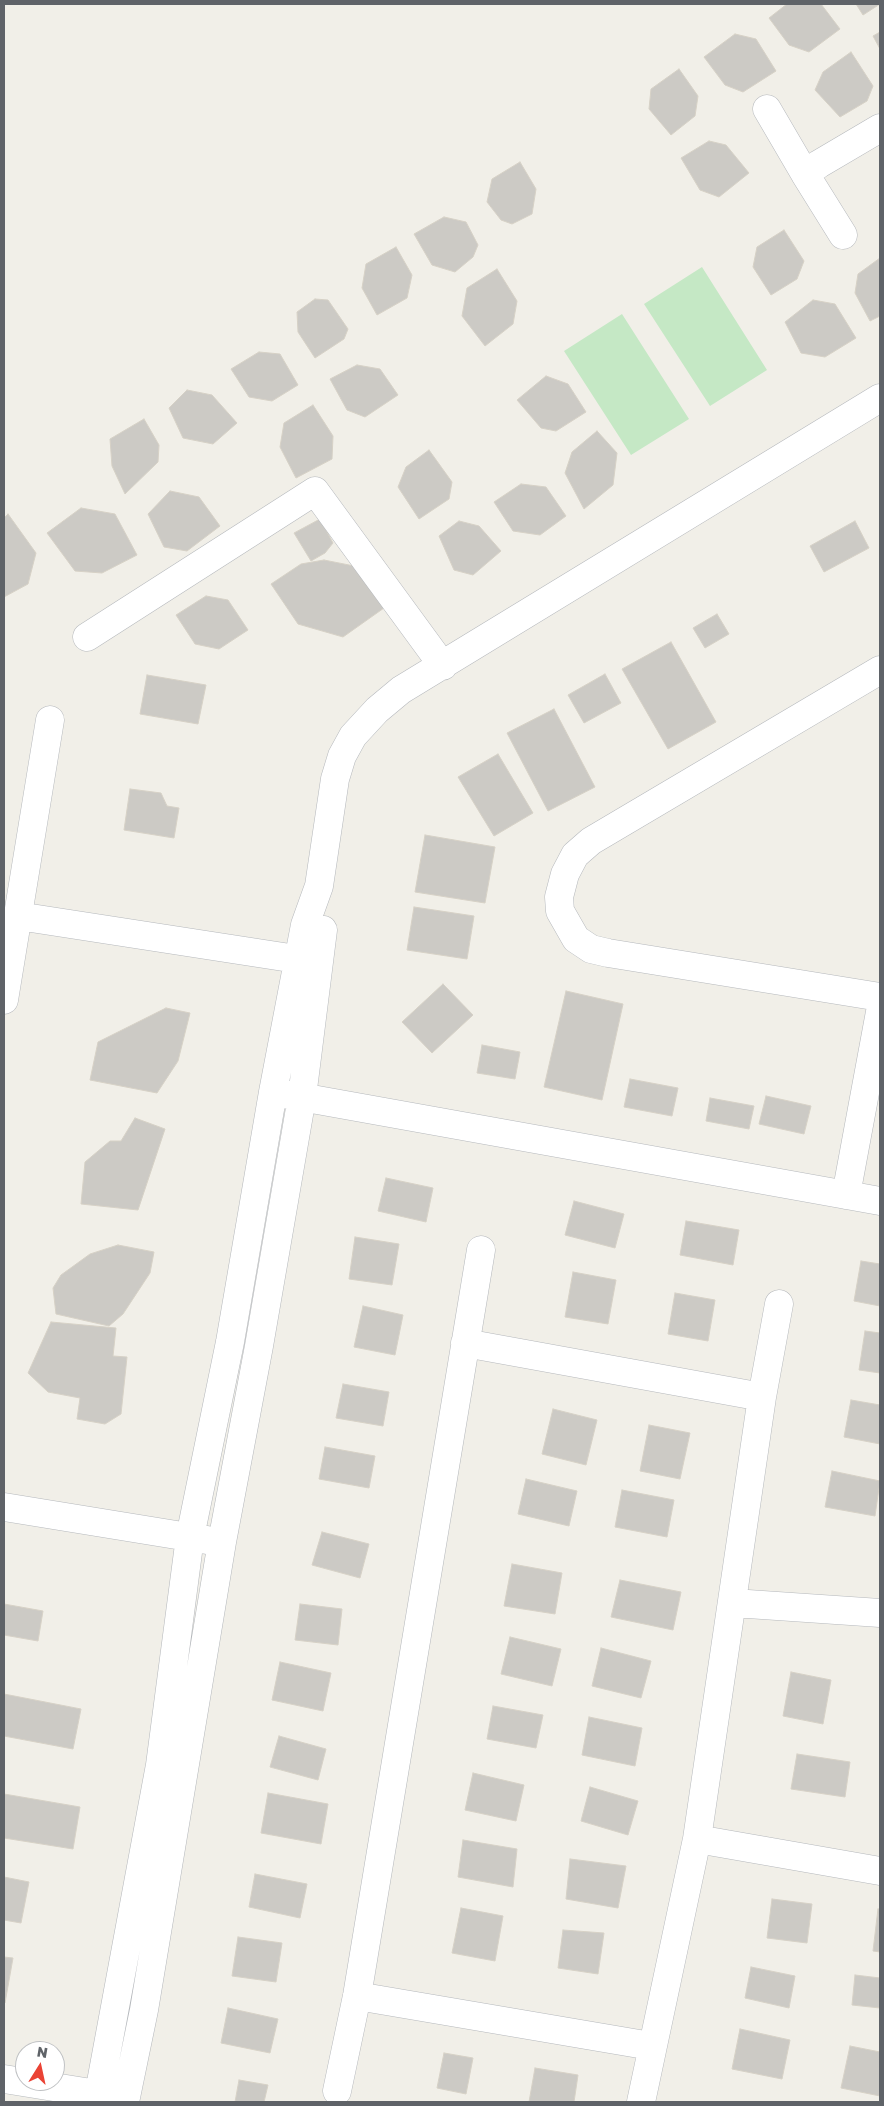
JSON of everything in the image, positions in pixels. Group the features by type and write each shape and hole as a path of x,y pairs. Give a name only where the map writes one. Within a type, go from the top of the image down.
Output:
{"street":[{"path":"767,110 843,235"},
{"path":"806,174 819,164 880,128"},
{"path":"99,2098 160,1765 190,1537 230,1342 273,1092 308,960 323,927 319,886 335,778 345,749 353,736 377,710 401,690 880,398"},
{"path":"87,637 315,491 442,666"},
{"path":"880,670 591,841 575,855 565,874 559,896 560,911 576,939 591,949 880,997"},
{"path":"4,1000 50,720"},
{"path":"18,916 308,960"},
{"path":"4,2079 99,2098 126,2101 144,2010 222,1542 261,1337 302,1096 308,960"},
{"path":"846,1195 880,1012"},
{"path":"273,1092 880,1201"},
{"path":"337,2091 357,1996 481,1250"},
{"path":"641,2102 651,2046 697,1839 762,1397 779,1304"},
{"path":"465,1343 762,1397"},
{"path":"4,1508 222,1542"},
{"path":"733,1603 880,1613"},
{"path":"697,1839 880,1871"},
{"path":"357,1996 651,2046"}],"green space":[{"path":"702,267 767,370 710,406 644,304"},
{"path":"622,314 689,419 631,455 564,351"}],"building":[{"path":"787,4 821,4 840,29 809,52 789,45 769,18"},
{"path":"856,4 880,4 863,15"},
{"path":"880,32 880,49 873,36"},
{"path":"735,34 756,39 776,71 743,92 725,85 704,57"},
{"path":"851,52 873,86 867,101 840,117 815,90 823,72"},
{"path":"679,69 698,96 695,116 671,135 649,109 651,89"},
{"path":"709,141 726,145 749,173 719,197 700,190 681,158"},
{"path":"520,162 536,189 532,214 512,224 501,220 487,202 492,179"},
{"path":"444,217 466,222 478,245 473,257 455,272 432,265 414,234"},
{"path":"784,230 804,261 797,279 771,295 753,267 757,247"},
{"path":"396,247 412,275 407,298 377,315 362,288 366,264"},
{"path":"880,258 880,316 870,321 855,293 858,274"},
{"path":"497,269 517,301 513,324 485,346 462,316 467,288"},
{"path":"315,299 328,300 348,329 344,339 315,358 298,332 297,312"},
{"path":"813,300 835,304 856,338 825,357 801,353 785,322"},
{"path":"259,352 280,354 298,385 272,401 249,397 231,369"},
{"path":"357,365 380,369 398,395 365,417 347,410 330,379"},
{"path":"546,376 568,384 586,412 556,431 541,428 517,400"},
{"path":"187,390 212,395 237,423 213,444 183,438 169,408"},
{"path":"313,405 333,436 332,459 296,478 280,447 284,423"},
{"path":"144,419 159,445 158,462 125,494 112,466 110,439"},
{"path":"597,431 617,453 613,485 584,509 565,473 572,452"},
{"path":"429,450 452,482 449,499 419,519 398,487 406,467"},
{"path":"521,484 546,487 566,516 540,535 513,531 494,502"},
{"path":"170,491 199,497 220,526 187,551 164,547 148,514"},
{"path":"81,508 115,514 137,555 102,573 75,571 47,533"},
{"path":"8,514 36,553 28,584 4,597 4,518"},
{"path":"320,519 333,543 325,553 311,561 294,533"},
{"path":"459,521 479,526 501,551 473,575 454,570 439,536"},
{"path":"855,521 869,548 824,572 810,546"},
{"path":"324,560 354,566 384,608 343,637 298,624 271,584 301,564"},
{"path":"206,596 228,600 248,630 219,649 195,644 176,615"},
{"path":"717,614 729,634 705,648 693,628"},
{"path":"671,642 716,722 668,749 622,669"},
{"path":"605,674 621,703 584,723 568,695"},
{"path":"147,675 206,685 198,724 140,714"},
{"path":"554,709 595,787 548,811 507,733"},
{"path":"498,754 533,813 494,836 458,777"},
{"path":"130,789 161,793 167,806 179,808 174,838 124,830"},
{"path":"425,835 495,847 485,903 415,892"},
{"path":"414,907 474,916 467,959 407,950"},
{"path":"443,984 473,1015 432,1053 402,1022"},
{"path":"566,991 623,1004 602,1100 544,1087"},
{"path":"166,1008 190,1013 178,1061 157,1093 90,1080 98,1042"},
{"path":"482,1045 520,1052 515,1079 477,1073"},
{"path":"630,1079 678,1088 672,1116 624,1107"},
{"path":"766,1096 811,1106 804,1134 759,1124"},
{"path":"710,1098 754,1106 749,1129 706,1121"},
{"path":"135,1118 165,1129 138,1210 81,1204 85,1162 110,1141 121,1141"},
{"path":"386,1178 433,1188 426,1222 378,1211"},
{"path":"574,1201 624,1214 615,1248 565,1235"},
{"path":"686,1221 739,1230 733,1265 680,1255"},
{"path":"355,1237 399,1244 392,1285 349,1279"},
{"path":"118,1245 154,1252 150,1273 123,1314 109,1326 56,1314 53,1288 61,1275 90,1254"},
{"path":"861,1261 880,1264 880,1306 854,1301"},
{"path":"573,1272 616,1280 608,1324 565,1317"},
{"path":"675,1293 715,1300 708,1341 668,1334"},
{"path":"363,1306 403,1315 395,1355 354,1347"},
{"path":"51,1322 116,1328 113,1356 127,1357 121,1414 105,1424 77,1419 80,1398 48,1392 28,1373"},
{"path":"865,1331 880,1333 880,1373 859,1370"},
{"path":"343,1384 389,1392 383,1426 336,1418"},
{"path":"851,1400 880,1405 880,1444 844,1437"},
{"path":"553,1409 597,1420 586,1465 542,1454"},
{"path":"649,1425 690,1433 680,1479 640,1471"},
{"path":"325,1447 375,1456 369,1488 319,1479"},
{"path":"832,1471 880,1481 875,1516 825,1507"},
{"path":"526,1479 577,1491 569,1526 518,1514"},
{"path":"622,1490 674,1500 667,1537 615,1527"},
{"path":"322,1532 369,1544 360,1578 312,1565"},
{"path":"512,1564 562,1573 555,1614 504,1606"},
{"path":"620,1580 681,1592 673,1630 611,1617"},
{"path":"4,1604 43,1611 38,1641 4,1635"},
{"path":"300,1604 342,1609 338,1645 295,1640"},
{"path":"510,1637 561,1649 552,1686 501,1674"},
{"path":"601,1648 651,1661 641,1698 592,1686"},
{"path":"280,1662 331,1673 323,1711 272,1700"},
{"path":"791,1672 831,1680 823,1724 783,1716"},
{"path":"4,1694 81,1709 73,1749 4,1736"},
{"path":"493,1706 543,1715 536,1748 487,1739"},
{"path":"589,1717 642,1728 635,1766 582,1755"},
{"path":"279,1736 326,1749 318,1780 270,1767"},
{"path":"797,1754 850,1762 845,1797 791,1789"},
{"path":"473,1773 524,1785 516,1821 465,1810"},
{"path":"590,1787 638,1801 628,1835 581,1821"},
{"path":"268,1793 328,1804 321,1844 261,1833"},
{"path":"4,1794 80,1807 73,1849 4,1838"},
{"path":"463,1840 517,1849 513,1887 458,1877"},
{"path":"570,1859 626,1866 618,1908 566,1899"},
{"path":"255,1874 307,1884 300,1918 249,1907"},
{"path":"4,1877 29,1882 21,1923 4,1920"},
{"path":"772,1899 812,1904 807,1943 767,1938"},
{"path":"461,1908 503,1916 495,1961 452,1953"},
{"path":"878,1909 880,1909 880,1952 873,1951"},
{"path":"563,1930 604,1933 598,1974 558,1968"},
{"path":"238,1937 282,1943 276,1982 232,1976"},
{"path":"4,1957 13,1958 5,2003 4,2002"},
{"path":"751,1967 795,1976 789,2008 745,1998"},
{"path":"855,1975 880,1978 880,2008 852,2005"},
{"path":"228,2008 278,2019 270,2053 221,2043"},
{"path":"740,2029 790,2040 782,2079 732,2069"},
{"path":"850,2046 880,2052 880,2096 841,2088"},
{"path":"444,2053 473,2058 466,2094 437,2088"},
{"path":"535,2068 578,2075 574,2102 529,2102"},
{"path":"239,2080 268,2085 264,2102 235,2102"}]}
